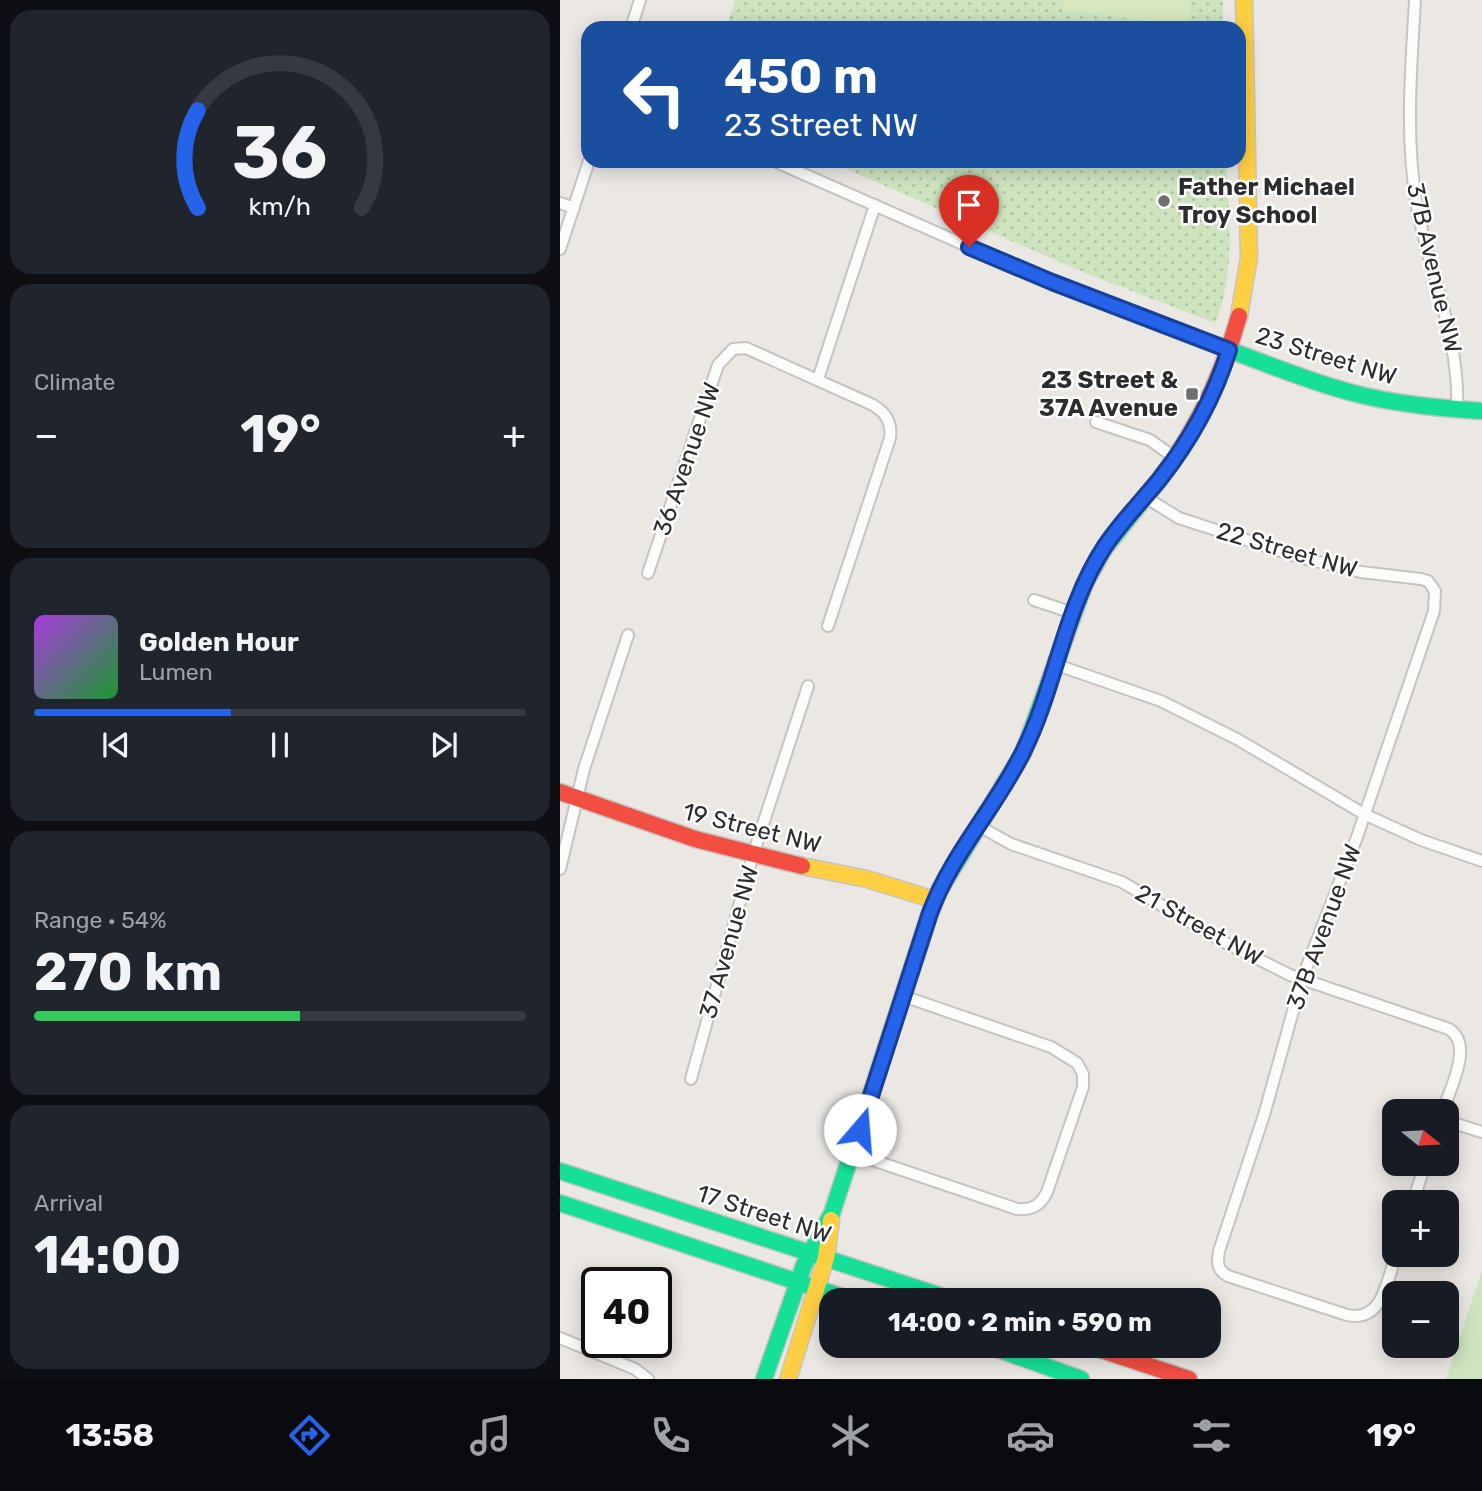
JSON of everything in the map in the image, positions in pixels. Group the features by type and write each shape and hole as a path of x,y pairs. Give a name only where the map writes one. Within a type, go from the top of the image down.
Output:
{"street":[{"path":"633,21 640,0"},
{"path":"1244,0 1244,21"},
{"name":"37B Avenue NW","path":"1415,0 1409,94 1413,178 1429,264 1453,346 1457,372 1457,409"},
{"path":"788,1379 826,1258 832,1213 935,900 955,861 996,802 1023,752 1088,577 1105,546 1175,458 1210,399 1229,350 1243,299 1249,258 1246,103"},
{"path":"560,249 587,168"},
{"name":"23 Street NW","path":"790,168 1052,282 1310,380 1354,393 1414,405 1482,411"},
{"path":"560,204 574,208"},
{"path":"828,626 890,438 885,414 873,405 818,379 875,205"},
{"name":"36 Avenue NW","path":"648,573 718,365 733,349 746,348 818,379"},
{"path":"1096,422 1150,440 1175,458"},
{"name":"22 Street NW","path":"1145,497 1179,518 1292,555 1342,568 1421,579 1433,586"},
{"name":"37B Avenue NW","path":"1391,1267 1381,1300 1372,1312 1361,1317 1347,1315 1228,1276 1219,1269 1217,1262 1272,1091 1302,979 1364,814 1434,611 1436,601 1433,586"},
{"path":"1034,600 1073,613"},
{"path":"560,869 576,797 628,635"},
{"path":"1057,665 1136,691 1204,721 1364,814 1421,840 1482,861"},
{"name":"37 Avenue NW","path":"691,1079 753,855 808,686"},
{"name":"19 Street NW","path":"560,792 662,829 753,855 867,879 935,900"},
{"name":"21 Street NW","path":"979,825 1011,844 1122,882 1222,941 1302,979 1443,1026 1459,1038 1461,1055 1447,1099"},
{"path":"852,1153 1017,1209 1031,1208 1040,1204 1047,1192 1083,1087 1083,1074 1077,1063 1051,1047 903,996"},
{"path":"1460,1125 1482,1132"},
{"name":"17 Street NW","path":"560,1171 806,1259 826,1258 917,1288"},
{"path":"560,1203 819,1290"},
{"path":"765,1379 806,1259 832,1213"},
{"path":"560,1338 635,1369 648,1379"},
{"path":"1022,1358 1081,1379"},
{"path":"1125,1358 1189,1379"}],"green space":[{"path":"735,0 1223,0 1222,21 728,21"},
{"path":"1064,0 1191,0 1189,21 1149,21 1063,10"},
{"name":"Father Michael Troy School","path":"844,168 1226,168 1230,243 1226,284 1215,323 1090,275"},
{"path":"1482,1270 1482,1379 1446,1379 1453,1358 1459,1358 1459,1340"}],"traffic: fast":[{"path":"1229,350 1306,379 1353,393 1417,405 1482,411"},
{"path":"764,1379 804,1265 832,1213 939,891 1023,753 1085,583 1104,549 1143,500"},
{"path":"560,1171 916,1288"},
{"path":"560,1203 819,1289"},
{"path":"1022,1358 1081,1379"}],"traffic: slow":[{"path":"1244,0 1244,21"},
{"path":"1239,316 1249,258 1246,103"},
{"path":"802,866 867,879 935,900"},
{"path":"788,1379 826,1258 831,1220"}],"traffic: jam":[{"path":"1143,500 1189,436 1212,390 1239,316"},
{"path":"560,792 695,839 802,866"},
{"path":"1125,1358 1189,1379"}],"place":[{"name":"Father Michael Troy School","path":"1164,201"},
{"name":"23 Street & 37A Avenue","path":"1192,394"}],"route":[{"path":"860,1130 930,913 943,882 996,802 1023,752 1038,719 1073,613 1088,577 1105,546 1186,443 1214,391 1229,350 969,247"}]}
